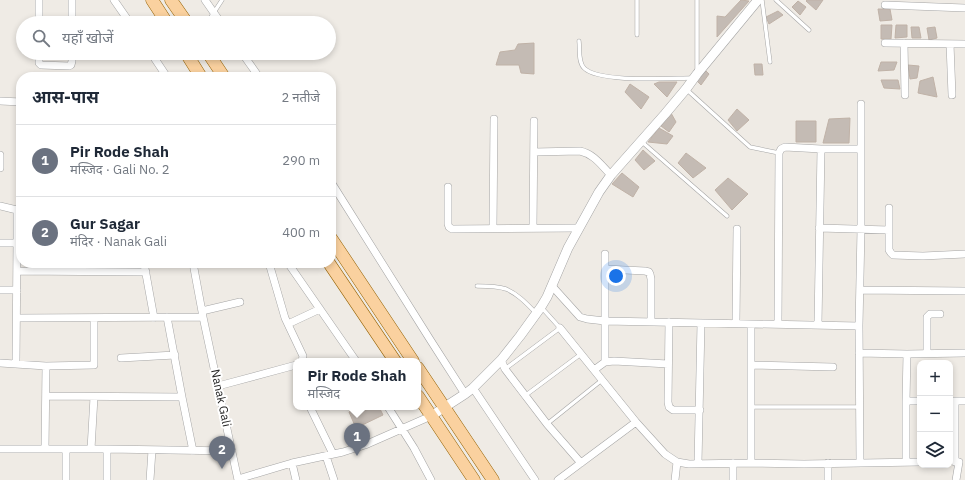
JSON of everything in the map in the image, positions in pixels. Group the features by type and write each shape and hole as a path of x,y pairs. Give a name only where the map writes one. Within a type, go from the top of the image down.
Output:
{"main road":[{"path":"152,0 162,16"},
{"path":"171,0 182,16"},
{"path":"191,60 199,72"},
{"path":"213,60 221,72"},
{"path":"336,246 411,358"},
{"path":"332,268 393,358"},
{"path":"421,372 493,480"},
{"path":"421,401 474,480"}],"street":[{"path":"39,0 39,16"},
{"path":"72,0 72,16"},
{"path":"114,0 125,16"},
{"path":"205,0 216,16"},
{"path":"238,480 292,463 342,452 365,445 431,416 473,388 501,360 539,310 552,286 565,254 599,192 611,175 666,114 695,76 758,0"},
{"path":"885,5 965,8"},
{"path":"885,43 965,44"},
{"path":"904,43 905,96"},
{"path":"950,44 952,95"},
{"path":"39,60 41,65 69,66 72,64 72,60"},
{"path":"156,60 164,72"},
{"path":"247,60 255,72"},
{"path":"0,101 16,102"},
{"path":"860,462 859,326 861,104"},
{"path":"493,228 494,118"},
{"path":"533,228 534,122"},
{"path":"778,324 780,149 784,147 861,149"},
{"path":"818,324 821,149"},
{"path":"534,152 580,151 592,155 611,175"},
{"path":"0,154 0,168"},
{"path":"448,187 448,224 452,229 579,228"},
{"path":"336,190 465,394"},
{"path":"0,206 16,209"},
{"path":"889,208 889,250 893,255 923,256 965,254"},
{"path":"819,228 889,230"},
{"path":"736,323 737,229"},
{"path":"0,243 16,243"},
{"path":"605,254 605,362"},
{"path":"145,268 154,318"},
{"name":"Nanak Gali","path":"194,268 202,314 238,480"},
{"path":"270,268 285,318 303,358"},
{"path":"292,268 354,358"},
{"path":"605,269 649,272 651,279 651,322"},
{"path":"16,364 17,271 146,272"},
{"path":"552,286 580,317 587,319 605,321 859,326"},
{"path":"0,290 17,290"},
{"path":"860,290 965,291"},
{"path":"17,318 154,318 202,314 240,302"},
{"path":"288,324 320,308"},
{"path":"927,353 927,317 930,314 940,314"},
{"path":"167,317 193,451"},
{"path":"0,364 46,366 94,365 94,318"},
{"path":"668,322 669,407 673,410 700,410"},
{"path":"698,463 701,323"},
{"path":"751,324 751,463"},
{"path":"560,328 636,422 665,454 677,462 917,462"},
{"path":"859,353 965,353"},
{"path":"906,462 907,354"},
{"path":"121,358 175,355"},
{"path":"501,360 506,369 548,424 580,463"},
{"path":"594,370 605,362 614,361 668,364"},
{"path":"45,449 46,366"},
{"path":"218,386 293,366"},
{"path":"751,366 833,367"},
{"path":"473,388 535,480"},
{"path":"46,396 182,397"},
{"path":"91,449 94,397"},
{"path":"906,401 917,401"},
{"path":"953,401 965,401"},
{"path":"311,410 329,455 334,480"},
{"path":"390,410 402,428 431,480"},
{"path":"953,413 957,462 956,480"},
{"path":"558,480 636,422"},
{"path":"0,449 232,451"},
{"path":"66,449 66,480"},
{"path":"107,449 107,480"},
{"path":"150,480 152,450"},
{"path":"675,480 677,462"},
{"path":"292,463 296,480"},
{"path":"733,463 733,480"},
{"path":"828,463 828,480"}],"lane":[{"path":"212,16 222,0"},
{"path":"637,0 637,35"},
{"path":"579,41 581,62 584,68 602,76 625,78 695,76 697,0"},
{"path":"762,0 770,62"},
{"path":"776,0 809,30"},
{"path":"686,89 750,147 779,153"},
{"path":"641,141 727,216"},
{"path":"477,286 505,288 539,310 560,328 506,369"},
{"path":"526,395 581,354"},
{"path":"548,424 602,380"},
{"path":"752,407 860,407"}],"building":[{"path":"741,0 749,1 717,37 717,16 725,17"},
{"path":"823,0 816,10 806,1"},
{"path":"798,1 806,7 800,15 792,7"},
{"path":"878,9 890,9 892,20 880,21"},
{"path":"778,11 783,15 769,24 766,17"},
{"path":"881,25 892,25 891,39 881,39"},
{"path":"896,25 907,25 907,37 895,38"},
{"path":"911,27 919,27 921,38 912,38"},
{"path":"935,27 937,38 929,40 927,28"},
{"path":"534,43 534,74 521,73 519,65 496,65 500,52 515,50 518,44"},
{"path":"881,62 897,62 894,70 878,71"},
{"path":"754,64 762,64 763,75 755,75"},
{"path":"908,65 919,66 917,78 910,79"},
{"path":"706,71 709,74 701,85 696,80"},
{"path":"933,77 937,97 918,93 920,81"},
{"path":"881,80 898,80 900,89 884,88"},
{"path":"659,82 677,82 667,97 654,84"},
{"path":"630,84 649,97 641,109 625,92"},
{"path":"737,109 749,120 737,131 728,120"},
{"path":"671,113 676,122 669,132 661,126"},
{"path":"850,118 849,143 823,143 829,119"},
{"path":"796,121 816,121 816,142 796,142"},
{"path":"659,128 673,136 667,144 648,142"},
{"path":"643,150 655,161 644,170 635,160"},
{"path":"686,153 706,168 693,178 678,163"},
{"path":"622,173 639,187 633,197 612,184"},
{"path":"728,178 748,194 732,210 715,190"},
{"path":"354,410 380,410 383,415 356,428 349,412"}],"place":[{"name":"Pir Rode Shah","path":"357,456"},
{"name":"Gur Sagar","path":"222,469"}]}
